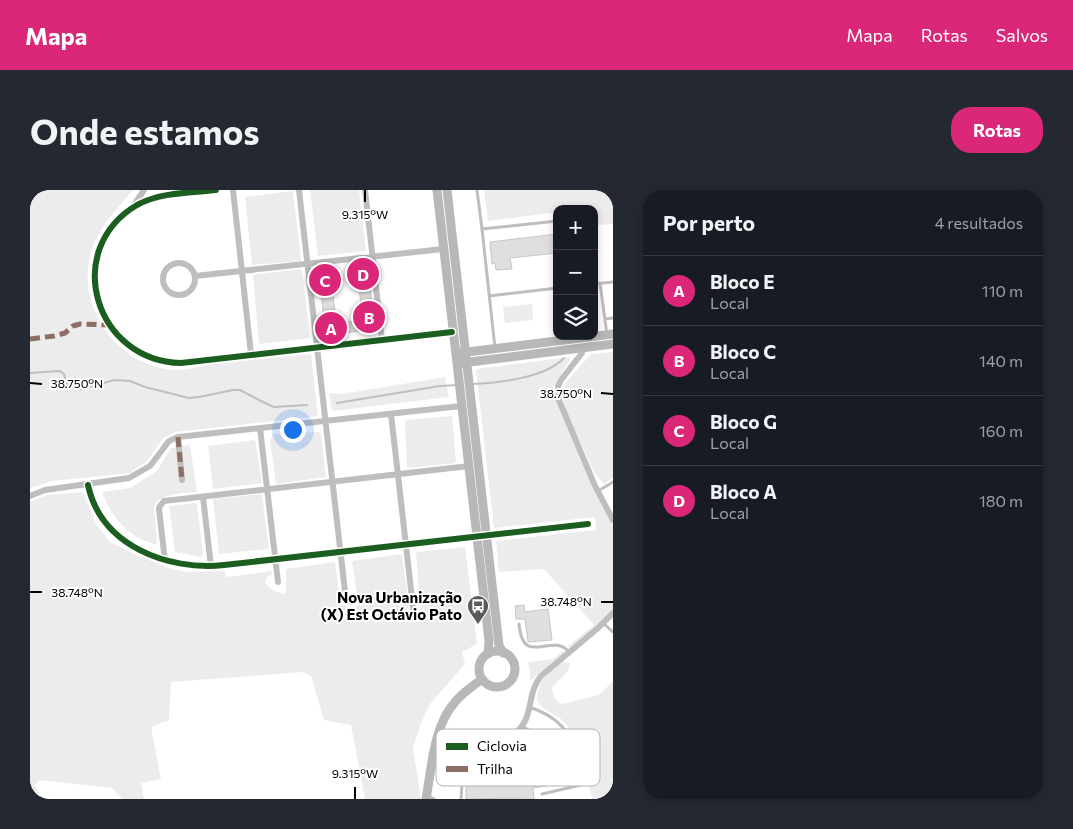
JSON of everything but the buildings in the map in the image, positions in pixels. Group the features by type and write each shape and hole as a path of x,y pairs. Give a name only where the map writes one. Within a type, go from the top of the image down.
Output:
{"street":[{"path":"132,209 144,190"},
{"path":"216,190 175,193 153,198 132,209 111,228 99,254 95,276 99,305 113,330 130,346 152,358 181,363 452,332"},
{"path":"233,190 251,354"},
{"path":"299,190 346,600 352,602"},
{"path":"365,190 382,340"},
{"path":"437,190 489,641 488,654"},
{"path":"447,190 499,645 504,653 510,657 514,667 514,674 510,681 503,686 488,685 482,679 479,668 482,660 488,654 504,653"},
{"path":"195,276 443,249"},
{"path":"174,264 185,264 193,271 195,276 194,286 191,290 182,294 172,293 165,286 166,270 174,264"},
{"path":"456,364 466,357 495,349 610,335"},
{"path":"455,354 466,357 613,344"},
{"path":"582,348 582,353 558,386 558,398 597,492 613,518"},
{"path":"30,496 45,490 129,478 150,466 169,441 178,437 462,406"},
{"path":"391,414 414,616"},
{"path":"260,428 278,582"},
{"path":"178,437 182,480"},
{"path":"165,561 160,506 167,501 469,466"},
{"path":"88,485 96,507 107,525 116,534 137,549 165,561 189,565 211,566 588,524"},
{"path":"203,497 211,566"},
{"path":"519,729 526,720 534,685 540,676 604,624 613,613"},
{"path":"440,729 448,711 464,693 482,679"},
{"path":"429,798 436,745"}],"lane":[{"path":"477,190 495,349"},
{"path":"482,229 553,221"},
{"path":"610,335 604,319 600,283 613,282"},
{"path":"489,296 553,288"},
{"path":"604,319 613,318"},
{"path":"597,492 613,482"},
{"path":"518,624 521,639 529,646 559,645 569,653"},
{"path":"604,624 613,632"},
{"path":"528,706 549,716 565,729"},
{"path":"521,726 526,729"},
{"path":"460,799 461,786"},
{"path":"542,794 577,786"}],"shaded area":[{"path":"30,190 133,190 112,214 100,232 89,261 88,281 91,300 98,318 108,334 122,348 138,359 156,367 175,370 213,364 311,354 318,416 175,432 163,438 148,460 130,473 53,481 30,488"},
{"path":"310,190 359,190 366,251 318,256"},
{"path":"484,190 613,190 613,224 598,225 598,205 553,205 553,213 488,221"},
{"path":"293,191 301,261 252,265 245,197"},
{"path":"300,269 302,271 310,338 259,344 253,275"},
{"path":"532,304 533,320 505,323 503,307"},
{"path":"613,352 613,478 604,484 594,472 568,416 561,394 566,382 591,354"},
{"path":"569,357 570,360 553,387 552,392 594,492 613,525 613,609 600,624 569,648 568,646 594,625 544,569 499,572 496,541 596,530 595,517 494,528 476,371 477,369"},
{"path":"445,377 449,397 332,411 329,393 342,394"},
{"path":"452,416 455,463 410,468 407,466 405,423 407,420"},
{"path":"319,432 321,434 326,477 276,484 270,440 273,434"},
{"path":"255,440 262,483 213,489 208,446"},
{"path":"190,445 197,492 167,496 158,501 154,506 157,545 147,542 123,526 111,511 102,492 130,488 157,471 171,448"},
{"path":"83,492 96,524 109,541 136,555 172,569 187,572 224,571 227,577 272,571 272,574 267,577 265,582 274,591 286,594 286,569 335,562 340,600 344,606 350,608 356,606 360,600 357,596 352,561 402,554 409,606 404,615 408,621 418,622 421,616 416,552 465,547 477,644 462,652 465,664 430,704 421,723 413,748 421,799 365,799 351,725 324,720 311,676 303,672 171,682 169,720 151,727 161,779 141,783 144,799 122,799 112,788 39,780 35,785 41,799 30,799 30,502 48,495"},
{"path":"262,494 269,549 219,554 213,499"},
{"path":"197,503 203,554 201,557 175,552 169,506"},
{"path":"562,651 564,653 530,681 528,662 553,659"},
{"path":"562,662 570,663 566,673 552,688 555,698 562,704 599,695 613,681 613,799 592,799 589,786 600,786 600,729 570,729 562,720 542,707 537,701 541,683"}],"waterway":[{"path":"472,384 508,381 534,375 556,365 564,358"},
{"path":"30,373 60,371 64,374 68,387 80,389 115,380 130,381 145,387 189,398 240,390 274,407 307,405"},
{"path":"337,403 440,386 458,385"}],"marked path":[{"path":"30,339 65,333 73,326 80,324 109,325"},
{"path":"178,437 182,480"}],"cycle path":[{"path":"216,190 166,195 137,205 114,225 100,248 95,274 98,300 109,324 127,344 151,357 181,363 452,332"},
{"path":"88,485 95,506 107,524 122,539 140,550 160,558 181,564 203,566 588,524"}],"place":[{"name":"Bloco A","path":"363,274"},
{"name":"Bloco G","path":"325,280"},
{"name":"Bloco C","path":"369,317"},
{"name":"Bloco E","path":"331,328"},
{"name":"Nova Urbanização (X) Est Octávio Pato","path":"478,625"}]}
